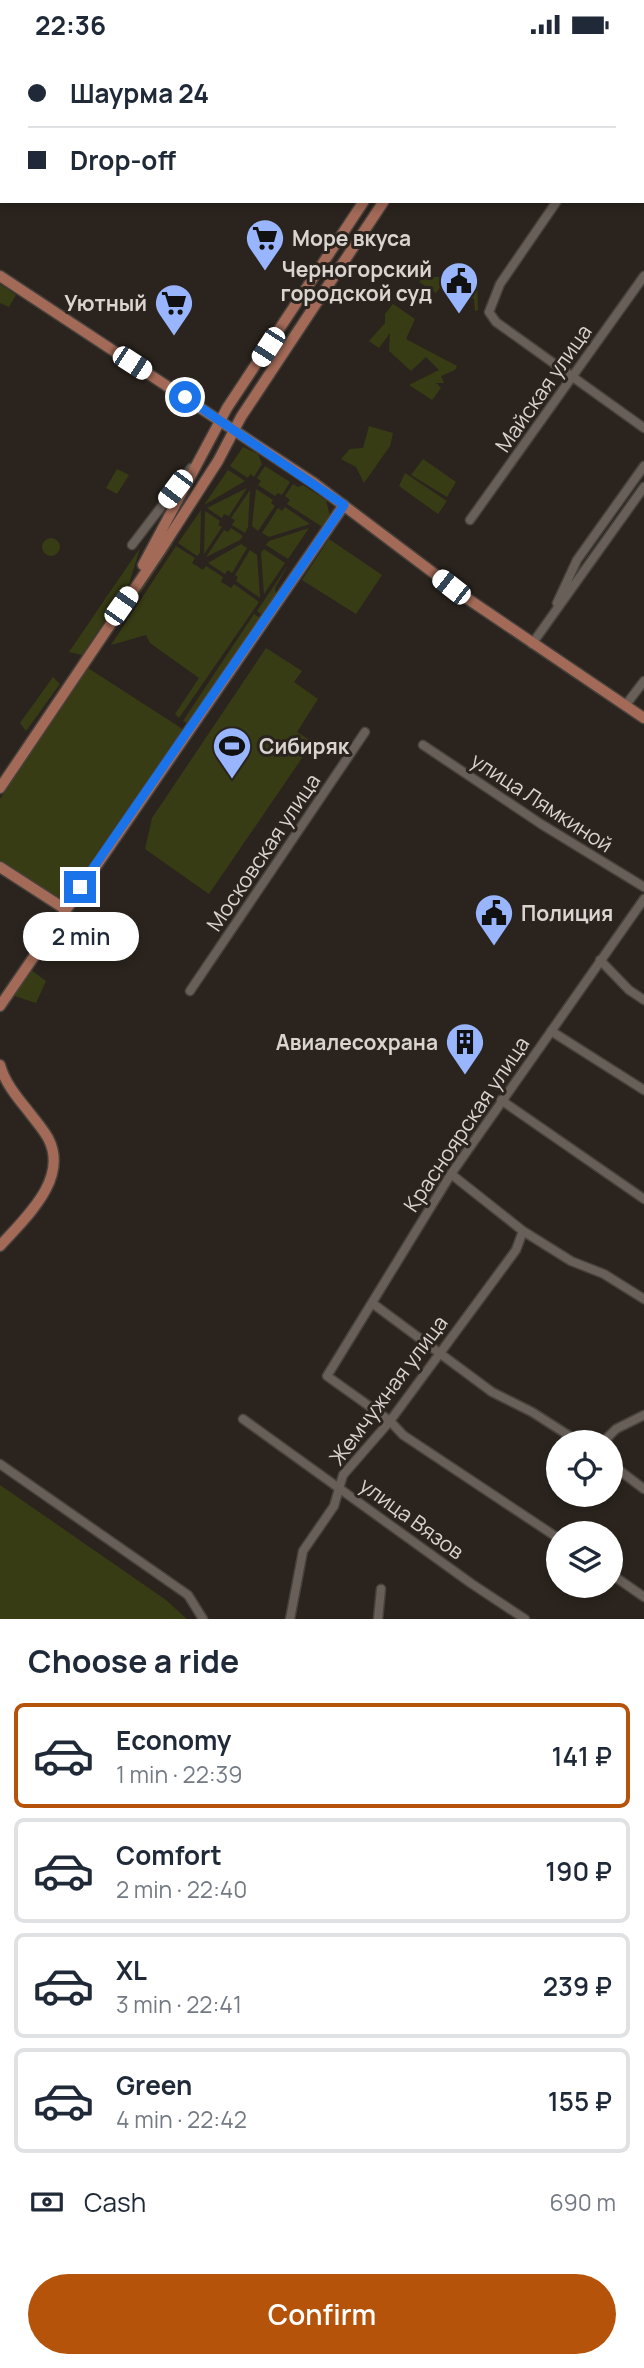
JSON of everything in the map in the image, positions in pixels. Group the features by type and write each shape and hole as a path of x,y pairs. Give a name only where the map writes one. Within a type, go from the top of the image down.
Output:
{"main road":[{"path":"121,606 220,421 363,203"},
{"path":"0,788 218,461 234,430 383,203"},
{"path":"0,276 344,505 468,599 644,718"},
{"path":"0,1006 344,505"},
{"path":"0,867 65,909"},
{"path":"0,1065 7,1084 48,1136 53,1157 51,1177 38,1204 0,1246"}],"street":[{"path":"557,203 500,284 489,305 489,312 496,322 644,428"},
{"name":"Майская улица","path":"470,520 570,375 644,276"},
{"path":"132,545 204,452"},
{"path":"550,618 577,560 644,466"},
{"path":"532,644 644,487"},
{"path":"625,705 644,681"},
{"name":"Московская улица","path":"190,992 365,732"},
{"name":"улица Лямкиной","path":"423,745 541,824 644,887"},
{"name":"Красноярская улица","path":"390,1422 327,1375 451,1174 644,899"},
{"path":"600,960 629,990 644,1000"},
{"path":"551,1031 644,1090"},
{"path":"501,1100 644,1199"},
{"path":"451,1174 523,1231 571,1261 604,1274 644,1299"},
{"name":"Жемчужная улица","path":"290,1619 303,1551 334,1506 342,1488 343,1475 390,1422 516,1250 523,1231"},
{"path":"372,1303 492,1392 560,1430"},
{"path":"615,1430 644,1415"},
{"name":"улица Вязов","path":"243,1419 472,1584 526,1619"},
{"path":"390,1422 403,1435 546,1530"},
{"path":"1,1468 188,1595 203,1619"},
{"path":"623,1473 644,1489"},
{"path":"623,1582 644,1597"},
{"path":"378,1619 382,1589"}],"green space":[{"path":"461,268 477,280 478,310 475,311 474,299 445,280 436,293 419,282 423,277 450,277"},
{"path":"0,284 16,295 9,307 0,303"},
{"path":"393,304 415,319 406,339 457,366 455,370 441,376 444,383 436,383 441,388 432,400 409,385 439,370 426,357 411,371 389,351 390,333 379,348 369,341 385,323 385,314"},
{"path":"369,426 393,433 390,446 364,483 356,467 341,459 350,449 363,448"},
{"path":"243,447 258,454 262,464 254,477 250,474 248,478 230,466"},
{"path":"423,459 456,482 447,497 411,475"},
{"path":"265,466 290,482 282,495 278,493 275,496 258,485 261,481 257,478"},
{"path":"117,469 129,475 117,494 106,488"},
{"path":"228,470 245,481 204,505"},
{"path":"405,473 447,501 438,514 399,486"},
{"path":"293,484 298,487 303,485 326,500 330,516 324,528 287,504 290,500 285,496"},
{"path":"247,488 229,516 224,514 222,518 207,508"},
{"path":"256,489 273,500 271,503 275,506 258,531 252,526"},
{"path":"250,490 248,527 245,533 232,525 235,520 231,518"},
{"path":"285,507 310,524 269,537 262,533 278,508 282,511"},
{"path":"201,510 200,553 197,556 178,543"},
{"path":"205,511 220,521 218,525 222,527 204,554"},
{"path":"231,528 243,536 240,540 206,557 224,530 228,532"},
{"path":"309,528 288,559 266,545 269,541"},
{"path":"51,538 57,541 60,547 57,553 51,556 45,553 42,547 45,541"},
{"path":"329,539 382,575 356,614 302,580"},
{"path":"170,542 173,544 128,612 130,602"},
{"path":"241,544 247,548 232,573 228,570 225,574 208,563"},
{"path":"176,546 195,558 192,563 203,570 206,566 223,577 221,582 231,588 234,584 259,602 179,718 175,714 199,678 150,643 146,635 111,645"},
{"path":"140,548 129,584 82,655 69,652"},
{"path":"264,549 285,563 264,594 261,553"},
{"path":"250,550 257,555 260,598 236,581 238,577 235,575"},
{"path":"288,565 275,588 276,595 262,615 257,611"},
{"path":"254,614 260,618 187,723 183,721"},
{"name":"Сибиряк","path":"266,648 302,671 294,682 318,699 297,732 313,742 209,894 145,849 152,818"},
{"path":"88,668 184,730 69,896 63,900 0,862 0,799"},
{"path":"53,677 60,684 26,731 20,723"},
{"path":"31,970 46,981 36,1003 12,995 27,971"},
{"path":"0,1485 166,1600 187,1619 0,1619"}],"place":[{"name":"Море вкуса","path":"265,272"},
{"name":"Черногорский городской суд","path":"459,315"},
{"name":"Уютный","path":"174,337"},
{"name":"Сибиряк","path":"232,780"},
{"name":"Полиция","path":"494,947"},
{"name":"Авиалесохрана","path":"465,1076"}],"route":[{"path":"80,887 344,505 185,397"}]}
